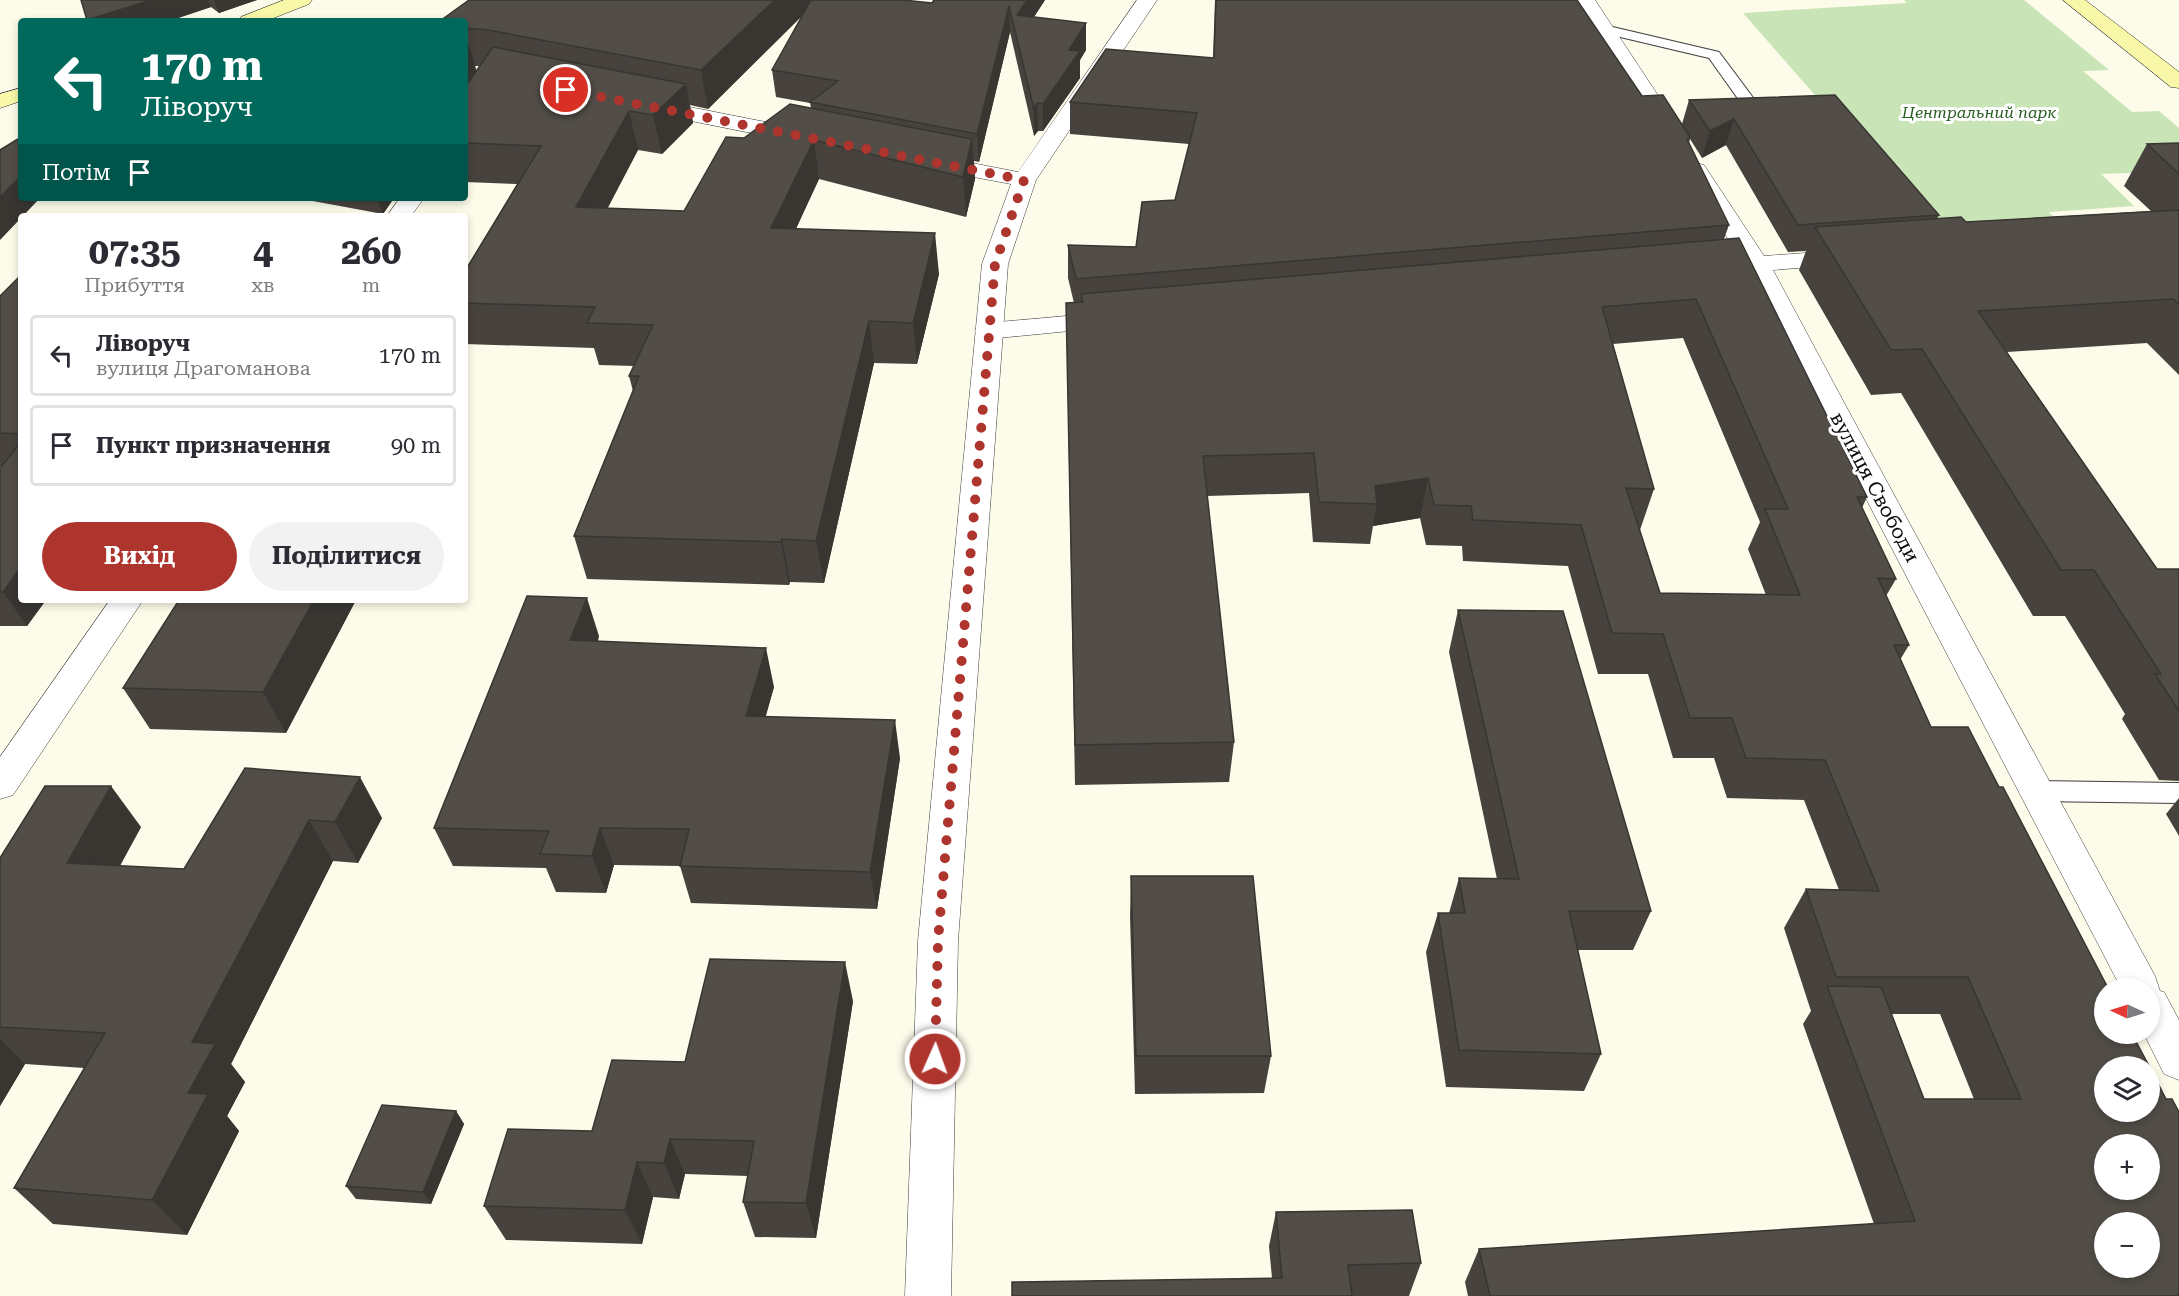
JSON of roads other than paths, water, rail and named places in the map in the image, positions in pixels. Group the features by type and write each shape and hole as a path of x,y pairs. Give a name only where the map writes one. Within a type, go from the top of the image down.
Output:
{"main road":[{"path":"256,18 302,0"},
{"path":"2073,0 2179,82"},
{"path":"0,101 18,95"}],"street":[{"path":"928,1296 938,941 995,264 1024,180 1148,0"},
{"name":"вулиця Свободи","path":"1585,0 1757,264 2136,978"},
{"path":"626,102 825,141"},
{"path":"907,157 1024,180"},
{"path":"1686,270 1876,255"},
{"path":"988,331 1130,319"},
{"path":"0,785 125,603"},
{"path":"2160,1024 2179,1061"}],"lane":[{"path":"1604,28 1714,55 1752,107"},
{"path":"2036,791 2179,793"}],"park label":[{"name":"Центральний парк","path":"1979,112"}]}
